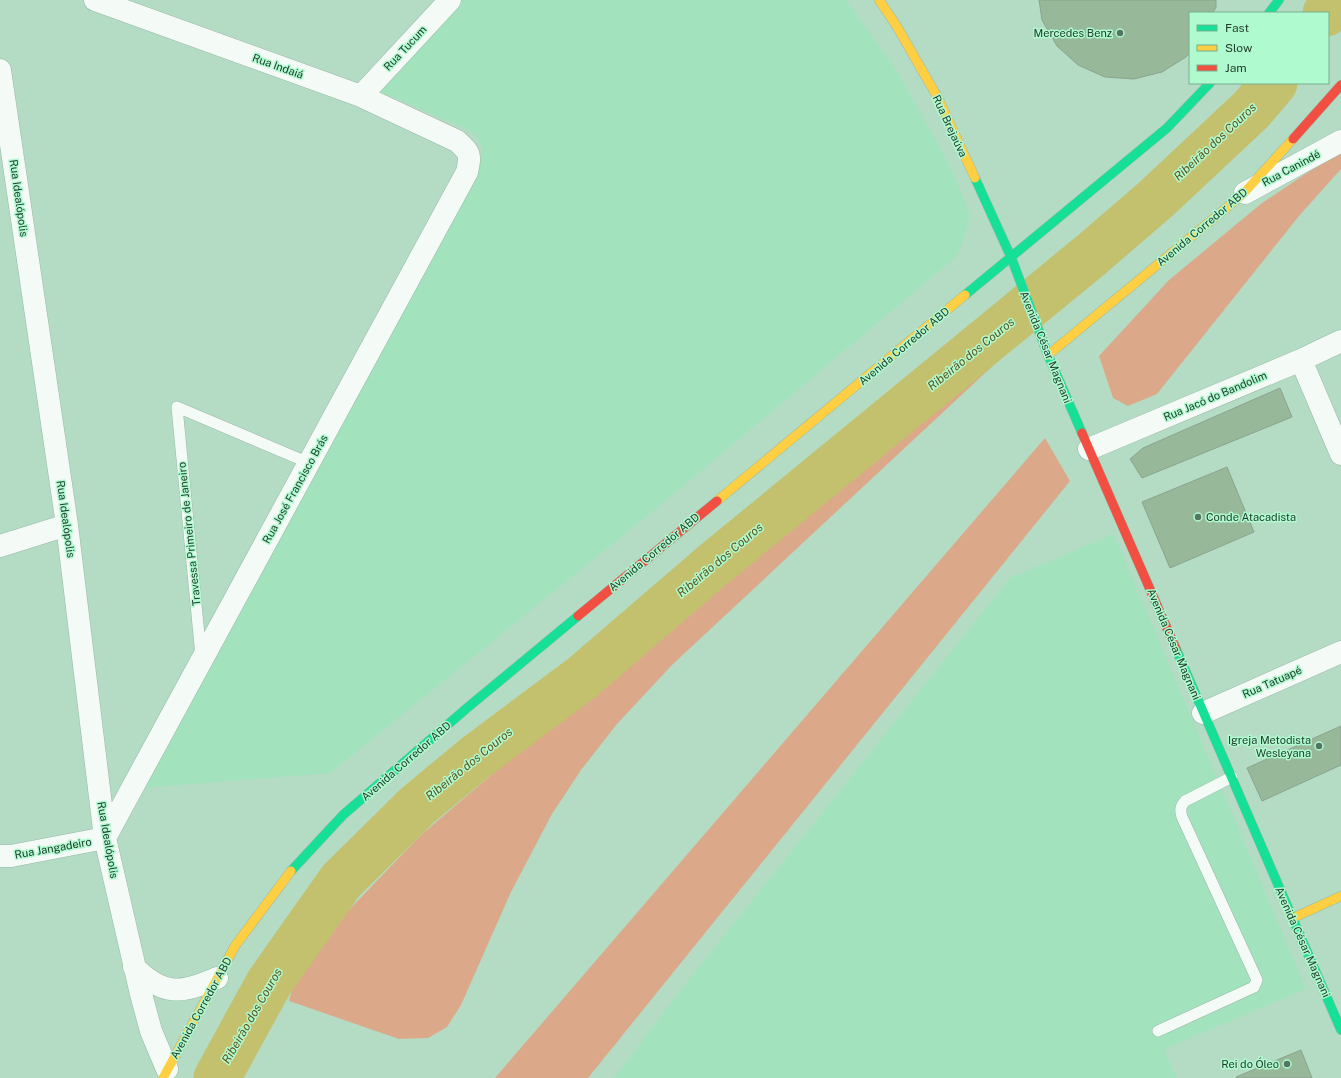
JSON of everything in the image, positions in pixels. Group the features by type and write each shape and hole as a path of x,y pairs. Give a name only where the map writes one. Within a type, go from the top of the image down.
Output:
{"main road":[{"name":"Rua Brejaúva","path":"879,0 896,25 938,98 1010,257"},
{"path":"1270,12 1279,0"},
{"name":"Avenida Corredor ABD","path":"165,1074 235,946 285,877 343,815 466,708 1167,128 1209,84"},
{"name":"Avenida Corredor ABD","path":"1048,355 1242,195 1341,85"},
{"name":"Avenida César Magnani","path":"1010,257 1048,355 1341,1030"},
{"path":"1293,918 1341,896"}],"street":[{"name":"Rua Indaiá","path":"95,0 361,96 457,140"},
{"name":"Rua Tucum","path":"361,96 450,0"},
{"name":"Rua Idealópolis","path":"0,70 67,525 105,838 134,967 151,1031 165,1074"},
{"name":"Rua José Francisco Brás","path":"105,838 467,172 470,159 467,150 457,140"},
{"name":"Rua Canindé","path":"1242,195 1341,141"},
{"name":"Rua Jacó do Bandolim","path":"1089,449 1301,360 1341,341"},
{"path":"1301,360 1341,454"},
{"path":"0,546 67,525"},
{"name":"Rua Tatuapé","path":"1203,713 1341,652"},
{"name":"Rua Jangadeiro","path":"0,856 11,856 105,838"},
{"path":"134,967 154,984 171,989 190,988 217,978"}],"lane":[{"name":"Travessa Primeiro de Janeiro","path":"202,661 177,407 309,463"},
{"path":"1158,1031 1254,987 1256,984 1257,980 1180,810 1181,805 1185,801 1232,777"}],"shaded area":[{"path":"462,0 846,0 899,74 951,168 970,215 964,239 957,256 664,502 330,773 141,788 481,162 483,151 478,137 473,133 465,128 376,90"},
{"path":"1341,150 1341,169 1299,216 1157,394 1128,406 1113,398 1099,356 1169,280 1262,203"},
{"path":"989,350 998,361 672,665 617,724 581,770 552,814 511,892 461,1005 447,1027 428,1038 399,1039 289,1001 295,977 318,945 345,914 421,835 524,747 631,663"},
{"path":"1045,438 1070,481 588,1078 495,1078"},
{"path":"1114,534 1306,989 1164,1049 1176,1078 614,1078 686,983 1010,578"}],"building":[{"name":"Mercedes Benz","path":"1039,0 1216,0 1216,7 1214,12 1189,12 1189,53 1186,57 1162,72 1134,79 1105,77 1078,65 1057,46 1042,20"},
{"path":"1280,388 1292,417 1142,478 1130,459 1143,448"},
{"name":"Conde Atacadista","path":"1227,467 1254,532 1170,568 1142,502"},
{"name":"Igreja Metodista Wesleyana","path":"1341,726 1341,765 1262,801 1247,768"},
{"name":"Rei do Óleo","path":"1301,1050 1312,1078 1236,1078 1236,1077"}],"waterway":[{"name":"Ribeirão dos Couros","path":"1327,12 1335,0"},
{"name":"Ribeirão dos Couros","path":"217,1078 269,983 341,881 417,806 476,757 583,677 712,566 1091,255 1156,199 1251,110 1273,84"}],"traffic: fast":[{"path":"1270,12 1279,0"},
{"path":"965,295 1167,128 1209,84"},
{"path":"975,178 1011,257 1048,355 1082,433"},
{"path":"291,871 343,815 467,708 578,616"},
{"path":"1176,649 1341,1030"}],"traffic: slow":[{"path":"879,0 896,25 938,98 975,178"},
{"path":"1048,355 1242,195 1293,139"},
{"path":"717,501 965,295"},
{"path":"163,1078 235,946 291,871"},
{"path":"1293,918 1341,896"}],"traffic: jam":[{"path":"1293,139 1341,85"},
{"path":"1082,433 1176,649"},
{"path":"578,616 717,501"}],"place":[{"name":"Mercedes Benz","path":"1120,33"},
{"name":"Conde Atacadista","path":"1198,517"},
{"name":"Igreja Metodista Wesleyana","path":"1319,746"},
{"name":"Rei do Óleo","path":"1287,1064"}]}
